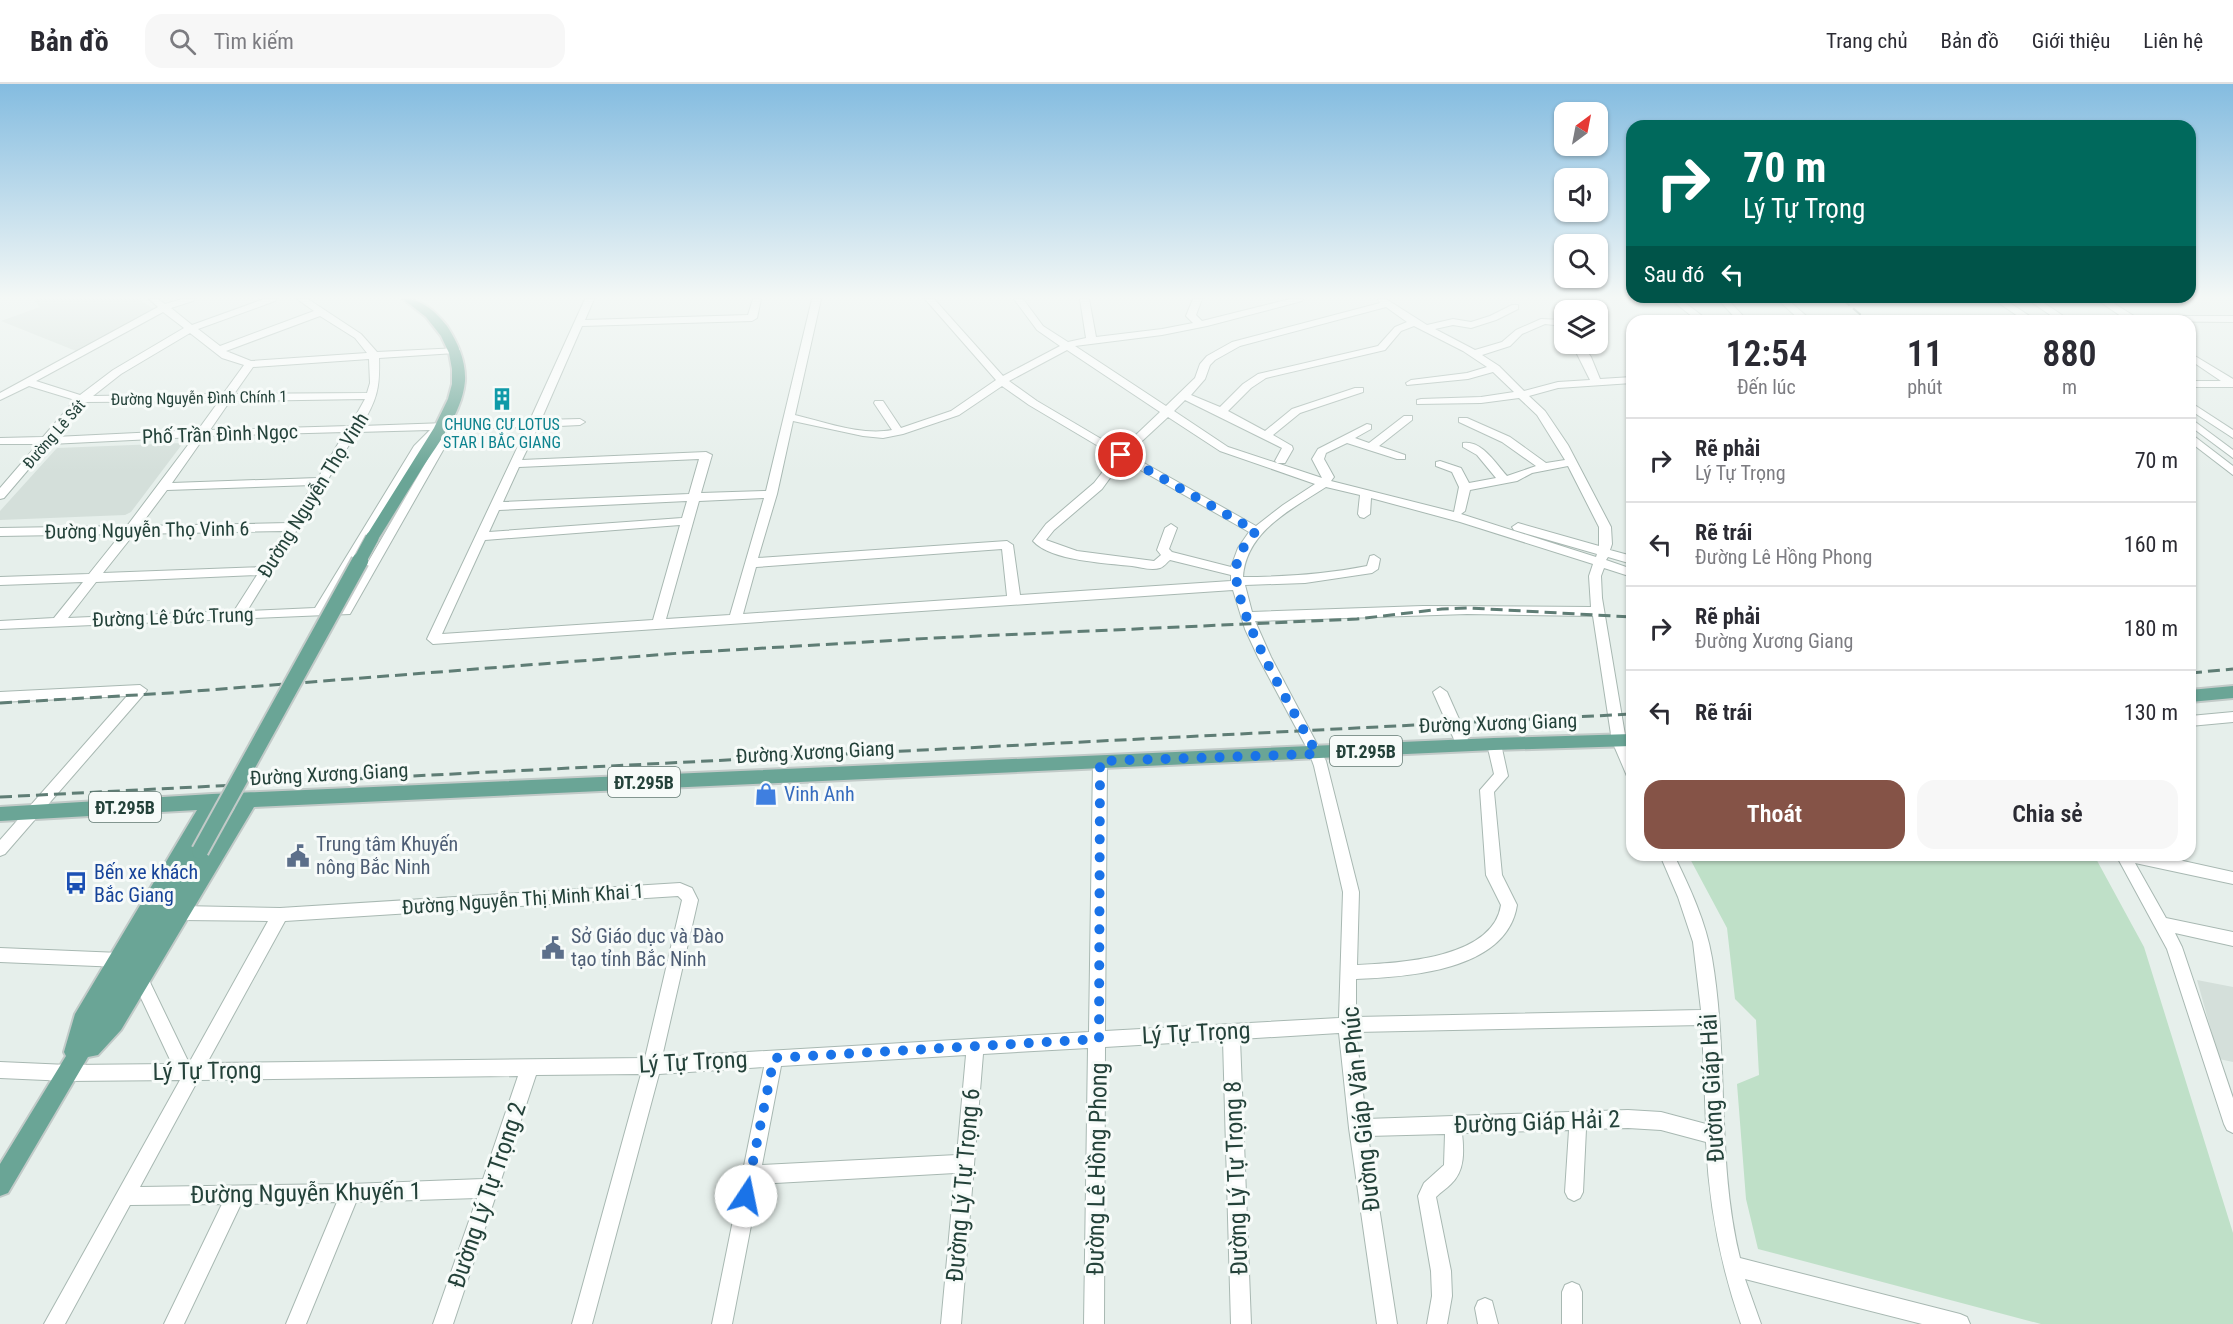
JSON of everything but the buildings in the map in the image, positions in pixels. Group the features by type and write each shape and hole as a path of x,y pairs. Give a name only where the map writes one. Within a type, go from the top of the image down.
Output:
{"main road":[{"path":"0,1185 200,851 372,538 447,417 459,386 457,357"},
{"path":"2196,695 2233,692"},
{"name":"Đường Xương Giang","path":"0,814 212,801 1100,761 1317,754 1494,744 1625,741"},
{"path":"68,1073 114,1023 249,800"},
{"path":"68,1073 82,1021 212,801"}],"street":[{"path":"0,397 74,357"},
{"name":"Đường Lê Sát","path":"0,495 82,399 117,372 142,357"},
{"path":"229,357 250,364 374,357"},
{"name":"Đường Nguyễn Thọ Vinh","path":"239,614 372,396 375,386 374,357"},
{"path":"564,357 434,639 1014,600 1238,579 1284,581 1334,577 1372,570 1374,559"},
{"path":"735,619 771,494 803,357"},
{"path":"981,357 1002,381 1033,403 1256,531"},
{"path":"789,417 863,434 883,435 899,432 955,413 1002,381 1046,357"},
{"path":"1090,357 1150,396 1224,449 1249,459 1326,480 1459,511 1601,556 1626,559"},
{"path":"1168,555 1157,565 1149,565 1064,551 1039,541 1050,527 1098,486 1121,455 1185,396 1200,379 1205,364 1213,357"},
{"path":"1221,412 1247,386 1262,376 1343,357"},
{"path":"1478,357 1495,368 1541,413 1571,462 1605,527 1606,544 1594,576 1625,741"},
{"path":"1586,357 1597,383"},
{"path":"2196,360 2233,384"},
{"path":"58,622 164,487 250,364"},
{"path":"1411,383 1468,376 1495,368"},
{"path":"1421,402 1481,400 1524,394 1558,385 1626,381"},
{"name":"Đường Nguyễn Đình Chính 1","path":"28,382 82,399 372,396"},
{"path":"2196,384 2233,384"},
{"path":"1266,436 1296,411 1359,390"},
{"path":"1185,396 1287,446 1281,461"},
{"path":"879,403 899,432"},
{"path":"2196,409 2232,433"},
{"path":"1169,410 1225,441 1366,495 1507,528"},
{"path":"1371,447 1408,418"},
{"path":"1463,420 1507,438 1531,454 1544,467"},
{"name":"Phố Trần Đình Ngọc","path":"0,441 580,422"},
{"path":"319,612 419,446 440,427"},
{"name":"Đường Lê Đức Trung","path":"0,625 346,611 441,445 440,427"},
{"path":"1326,480 1318,455 1367,427"},
{"path":"2196,428 2233,463"},
{"path":"2196,432 2233,455"},
{"path":"2206,437 2232,433"},
{"path":"1346,439 1401,457"},
{"path":"2196,440 2233,472"},
{"path":"1467,445 1481,453 1504,480"},
{"path":"515,464 706,455 696,497 658,624"},
{"path":"1465,487 1517,478 1528,471 1571,462"},
{"path":"1440,464 1456,470 1465,487 1459,511"},
{"path":"1238,579 1238,562 1246,543 1256,531 1326,480"},
{"path":"164,487 321,481"},
{"path":"496,506 771,494"},
{"path":"1364,514 1366,495"},
{"path":"482,536 689,521"},
{"name":"Đường Nguyễn Thọ Vinh 6","path":"0,532 293,527"},
{"path":"1171,528 1163,546 1163,550 1168,555 1238,579"},
{"path":"751,563 1007,545 1014,600"},
{"path":"1601,556 1626,570"},
{"path":"0,581 266,571"},
{"name":"Đường Giáp Văn Phúc","path":"1238,579 1248,617 1262,654 1317,754 1350,887 1350,972 1347,1025 1358,1128 1387,1324"},
{"path":"1248,617 1408,608 1521,608 1599,612"},
{"path":"0,697 140,690 0,850"},
{"path":"1440,692 1464,746"},
{"path":"2196,720 2233,717"},
{"path":"1350,972 1413,968 1444,963 1482,944 1495,934 1503,923 1509,905 1494,875 1487,790 1500,776 1494,744"},
{"name":"Đường Lê Hồng Phong","path":"1094,1324 1099,1039 1100,761"},
{"name":"Đường Giáp Hải","path":"1670,861 1689,906 1701,943 1706,970 1716,1182 1722,1230 1751,1324"},
{"path":"2125,861 2174,947 2233,1124"},
{"path":"2155,861 2233,878"},
{"name":"Đường Nguyễn Thị Minh Khai 1","path":"181,913 280,915 680,889 687,893 690,900 652,1066"},
{"path":"54,1324 189,1072 280,915"},
{"path":"2160,923 2233,939"},
{"path":"0,955 120,960"},
{"path":"141,981 189,1072"},
{"name":"Lý Tự Trọng","path":"0,1070 68,1073 652,1066 1347,1025 1709,1017"},
{"name":"Đường Lý Tự Trọng 8","path":"1231,1032 1241,1324"},
{"name":"Đường Lý Tự Trọng 6","path":"951,1324 975,1046"},
{"path":"722,1324 774,1058"},
{"path":"582,1324 652,1066"},
{"name":"Đường Lý Tự Trọng 2","path":"443,1324 530,1067"},
{"path":"1574,1192 1578,1121"},
{"name":"Đường Giáp Hải 2","path":"1358,1128 1578,1121 1661,1121 1714,1135"},
{"path":"1437,1324 1442,1296 1441,1272 1427,1196 1452,1168 1454,1160 1452,1125"},
{"path":"750,1175 964,1164"},
{"name":"Đường Nguyễn Khuyến 1","path":"124,1196 350,1193 489,1188"},
{"path":"296,1324 350,1193"},
{"path":"174,1324 236,1195"},
{"path":"1732,1266 1960,1324"},
{"path":"1572,1292 1572,1324"}],"shaded area":[{"path":"183,443 131,512 125,515 0,520 0,511 57,448"},
{"path":"2197,980 2233,987 2233,1062 2219,1059"}],"green space":[{"path":"1691,861 2097,861 2144,947 2233,1233 2233,1324 2041,1324 1758,1249 1746,1199 1737,1084 1759,1075 1756,1020 1735,999 1727,928"}],"railway":[{"path":"0,703 170,693 681,653 934,638 1357,619 1442,609 1470,608 1626,617"},
{"path":"2196,672 2233,669"},
{"path":"0,797 1626,714"}],"place":[{"name":"CHUNG CƯ LOTUS STAR I BẮC GIANG","path":"502,399"},
{"name":"Vinh Anh","path":"766,794"},
{"name":"Trung tâm Khuyến nông Bắc Ninh","path":"298,856"},
{"name":"Bến xe khách Bắc Giang","path":"76,883"},
{"name":"Sở Giáo dục và Đào tạo tỉnh Bắc Ninh","path":"553,948"}],"route":[{"path":"746,1196 774,1058 1099,1039 1100,761 1317,754 1262,654 1239,591 1238,562 1246,543 1256,531 1121,455"}]}
